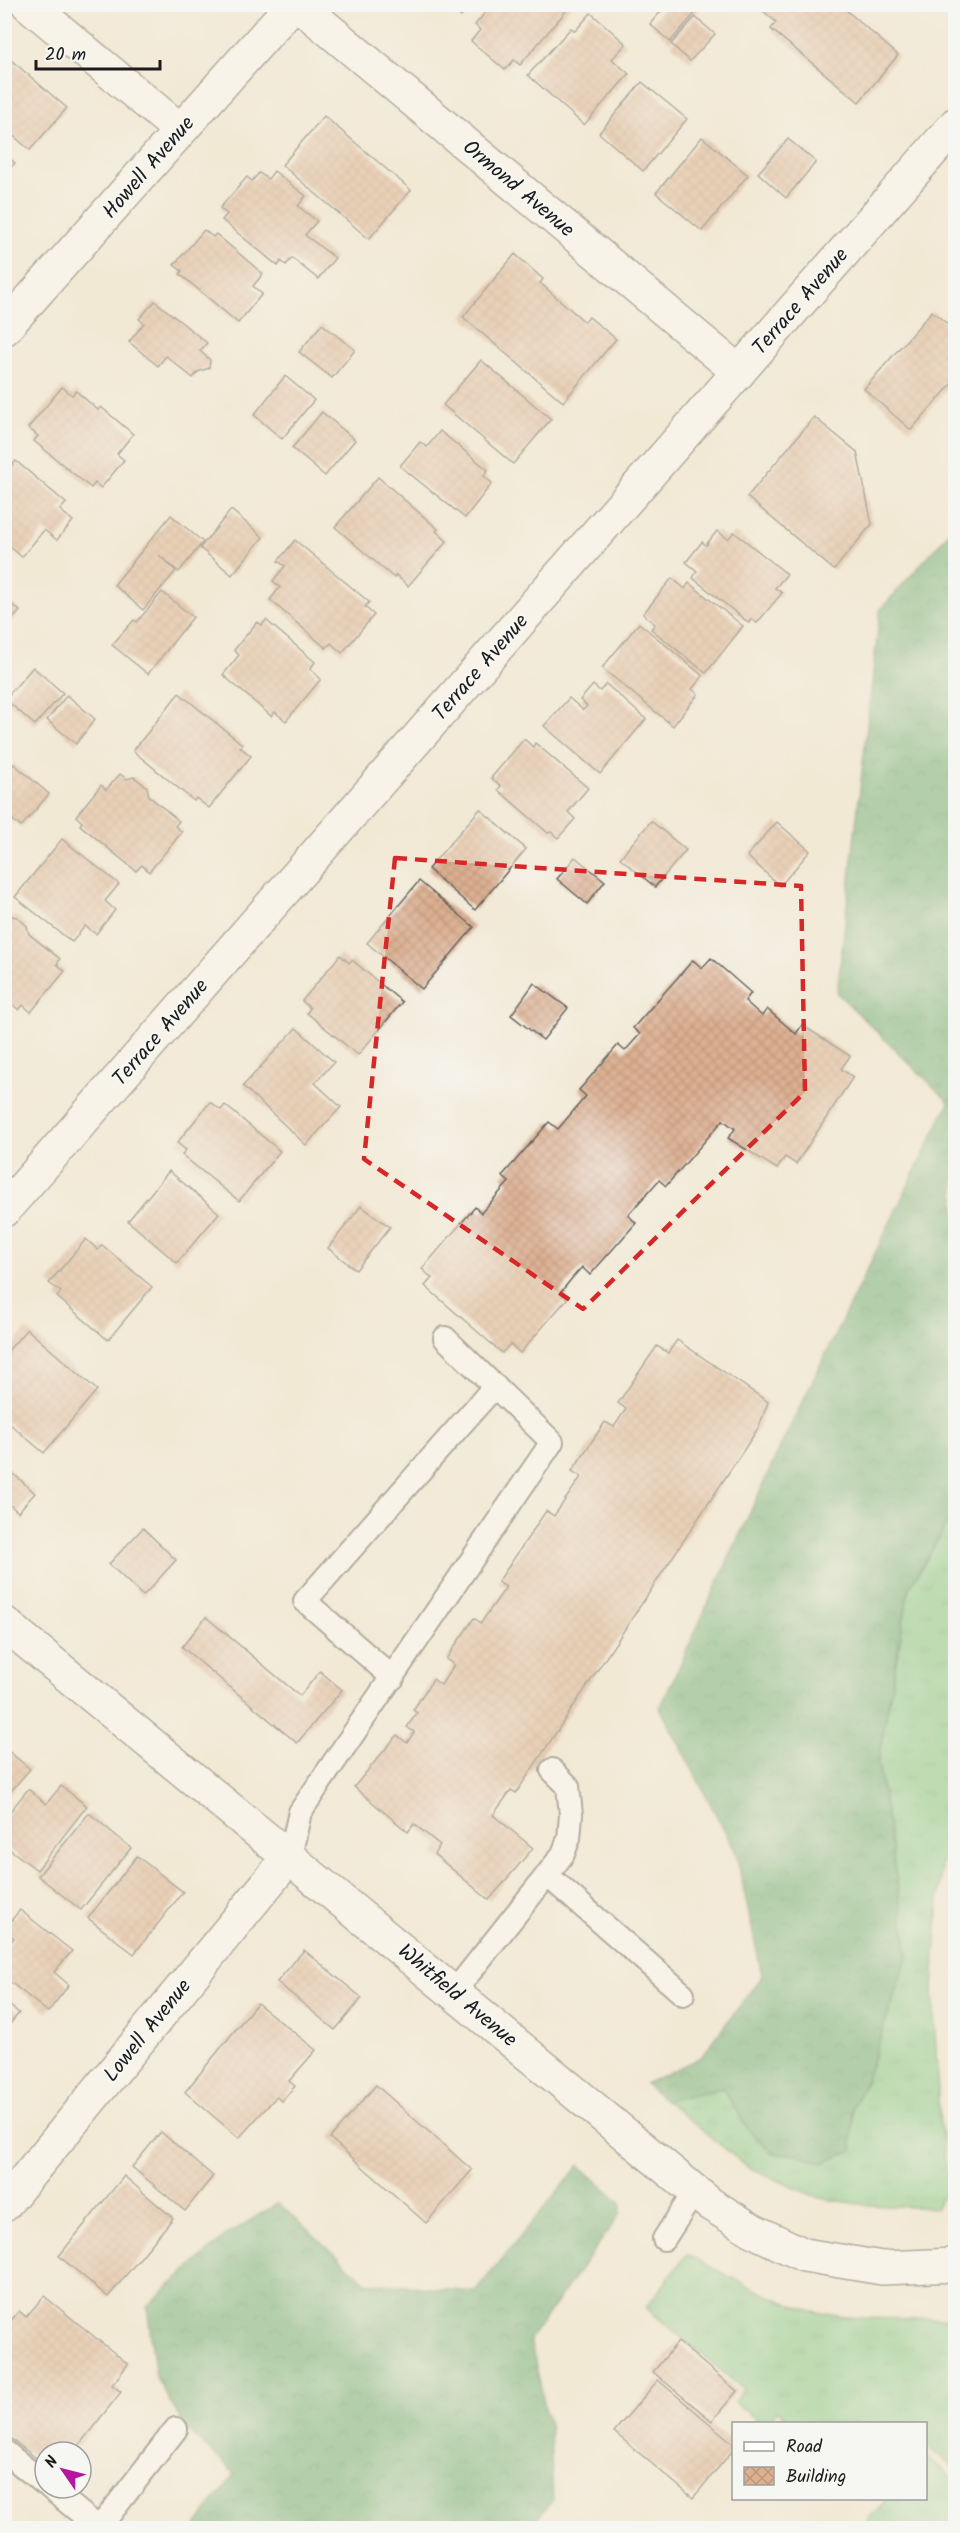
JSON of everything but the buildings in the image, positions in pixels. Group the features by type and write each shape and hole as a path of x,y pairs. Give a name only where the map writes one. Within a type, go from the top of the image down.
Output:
{"street":[{"path":"28,4 180,130"},
{"name":"Howell Avenue","path":"4,329 293,4"},
{"name":"Ormond Avenue","path":"298,4 739,372"},
{"name":"Terrace Avenue","path":"4,1210 956,124"},
{"name":"Whitfield Avenue","path":"4,1623 290,1856 710,2204 754,2231 804,2255 882,2268 956,2265"},
{"name":"Lowell Avenue","path":"4,2205 290,1856"}],"lane":[{"path":"290,1856 300,1812 552,1442 444,1338"},
{"path":"393,1678 305,1601 495,1386"},
{"path":"454,1992 563,1854 569,1838 571,1815 568,1786 552,1770"},
{"path":"547,1875 683,1994"},
{"path":"664,2239 695,2192"},
{"path":"65,2500 99,2528 176,2430"},
{"path":"4,2451 33,2474"}],"highlighted area":[{"path":"395,858 801,886 805,1092 583,1309 364,1159"}],"green space":[{"path":"955,526 955,1510 909,1589 878,1762 908,1954 866,2080 853,2106 852,2150 823,2163 797,2154 773,2154 747,2128 723,2088 665,2100 645,2084 701,2057 762,1976 736,1853 660,1708 781,1445 949,1102 837,993 880,610"},
{"path":"955,1510 956,1799 941,1866 933,1988 939,2115 949,2187 936,2208 866,2205 819,2198 750,2169 665,2100 723,2088 747,2128 773,2154 797,2154 823,2162 852,2150 853,2106 866,2080 908,1954 878,1762 909,1589"},
{"path":"579,2165 621,2202 621,2213 530,2339 550,2429 553,2500 529,2528 194,2528 235,2474 186,2429 156,2378 147,2306 228,2234 278,2203 366,2282 475,2292"},
{"path":"687,2254 765,2294 807,2309 849,2317 955,2318 955,2469 927,2446 927,2422 790,2422 778,2410 768,2422 760,2422 734,2402 743,2389 646,2308"},
{"path":"927,2456 955,2480 955,2528 862,2528 885,2500 927,2500"}]}
